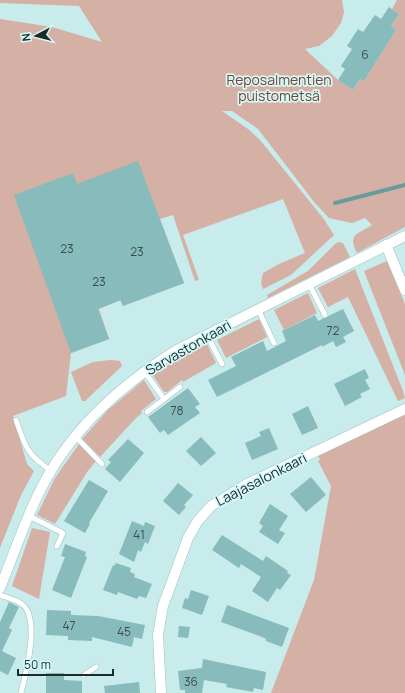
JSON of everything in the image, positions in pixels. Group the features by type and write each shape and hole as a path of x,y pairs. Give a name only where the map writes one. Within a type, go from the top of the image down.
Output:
{"street":[{"name":"Sarvastonkaari","path":"0,588 29,516 51,471 76,436 97,412 144,371 177,350 207,334 405,236"},
{"path":"386,245 405,290"},
{"name":"Laajasalonkaari","path":"161,693 158,635 163,606 188,538 197,522 210,506 247,484 405,409"}],"lane":[{"path":"309,284 325,314"},
{"path":"258,309 274,342"},
{"path":"207,334 222,364"},
{"path":"144,371 164,399"},
{"path":"147,412 180,387"},
{"path":"16,420 27,449 33,458 51,471"},
{"path":"76,436 102,464"},
{"path":"29,516 63,533 57,546"},
{"path":"0,595 22,604 29,612 31,654 21,693"},
{"path":"84,675 96,667"}],"green space":[{"name":"Reposalmentien puistometsä","path":"0,0 342,0 344,12 341,23 332,36 319,46 305,49 338,80 353,90 360,79 364,81 396,30 391,26 399,14 392,9 397,0 405,0 405,227 357,253 353,242 354,238 358,233 372,225 365,218 352,223 329,218 315,203 258,129 232,111 222,111 248,129 260,140 323,218 334,235 291,275 263,289 261,283 263,273 279,264 305,253 283,199 183,235 199,280 195,281 173,215 160,219 184,283 123,306 120,300 99,309 109,339 71,353 66,396 13,416 27,464 34,471 21,495 0,548 0,19 52,27 102,42 79,6 0,3"},
{"path":"338,242 343,243 350,257 268,298 267,295 308,271"},
{"path":"387,261 405,304 405,375 364,271"},
{"path":"355,269 403,391 405,398 398,401 348,297 328,307 318,288"},
{"path":"308,293 317,313 284,330 274,310"},
{"path":"259,319 267,337 226,358 217,340"},
{"path":"207,344 216,363 183,382 182,380 167,392 164,392 152,374"},
{"path":"111,360 120,361 122,366 85,401 82,401 71,372 93,362"},
{"path":"144,380 156,399 141,411 142,413 100,457 82,439 108,410"},
{"path":"405,414 405,693 271,693 314,580 331,486 318,461 320,460 318,456"},
{"path":"79,444 96,461 87,472 55,524 37,515 55,478"},
{"path":"32,528 50,532 39,599 12,586"}],"building":[{"path":"389,7 399,14 391,26 396,30 364,81 360,79 353,90 338,80 345,69 341,66 352,49 347,46 358,29 363,32 375,15 381,19"},
{"path":"138,161 184,283 123,306 121,300 98,309 109,339 71,353 14,195 73,173 77,184"},
{"path":"343,309 354,331 343,337 346,342 336,347 333,341 322,347 322,345 217,397 208,380 236,366 231,357 263,341 267,351 286,341 282,331 315,315 318,321"},
{"path":"365,369 369,378 365,380 370,389 360,394 362,397 345,406 334,384"},
{"path":"188,388 200,404 195,407 200,413 168,435 164,430 160,433 148,417"},
{"path":"308,406 318,428 302,435 292,414"},
{"path":"269,428 278,449 252,460 245,443 261,436 259,432"},
{"path":"201,437 216,453 201,466 186,451"},
{"path":"128,439 144,453 120,482 105,469 111,462 108,460"},
{"path":"311,477 326,495 306,512 290,494"},
{"path":"89,480 108,491 89,523 90,524 85,533 64,521"},
{"path":"178,483 193,495 184,505 186,507 179,515 163,501"},
{"path":"270,504 288,516 279,530 285,533 278,544 259,532 263,526 259,523"},
{"path":"132,521 144,526 145,522 155,526 148,544 145,542 141,552 138,550 134,562 119,554"},
{"path":"222,535 263,561 266,556 288,571 287,573 291,575 280,590 277,588 268,602 252,591 261,577 241,564 239,568 212,550"},
{"path":"65,544 86,552 85,556 87,557 71,598 52,590 65,557 61,556"},
{"path":"116,563 131,568 130,572 135,574 134,577 152,584 146,598 139,596 137,599 118,592 117,595 103,590 113,565 114,566"},
{"path":"191,590 209,596 202,615 182,608 185,598 188,599"},
{"path":"9,602 19,607 9,628 12,630 2,651 16,658 8,675 0,671 0,622"},
{"path":"227,605 289,628 282,647 266,641 266,639 262,637 221,622"},
{"path":"47,610 71,611 71,615 98,616 145,625 142,639 134,637 132,647 92,637 92,641 68,640 68,636 46,635"},
{"path":"179,626 190,627 188,638 178,637"},
{"path":"203,659 266,672 263,690 254,688 253,692 226,687 227,684 204,680 202,693 185,693 185,690 180,690 178,671 202,668"},
{"path":"46,673 64,673 64,680 82,681 82,693 46,693"},
{"path":"139,682 140,693 105,693 104,686"}],"waterway":[{"path":"335,203 405,185"}]}
